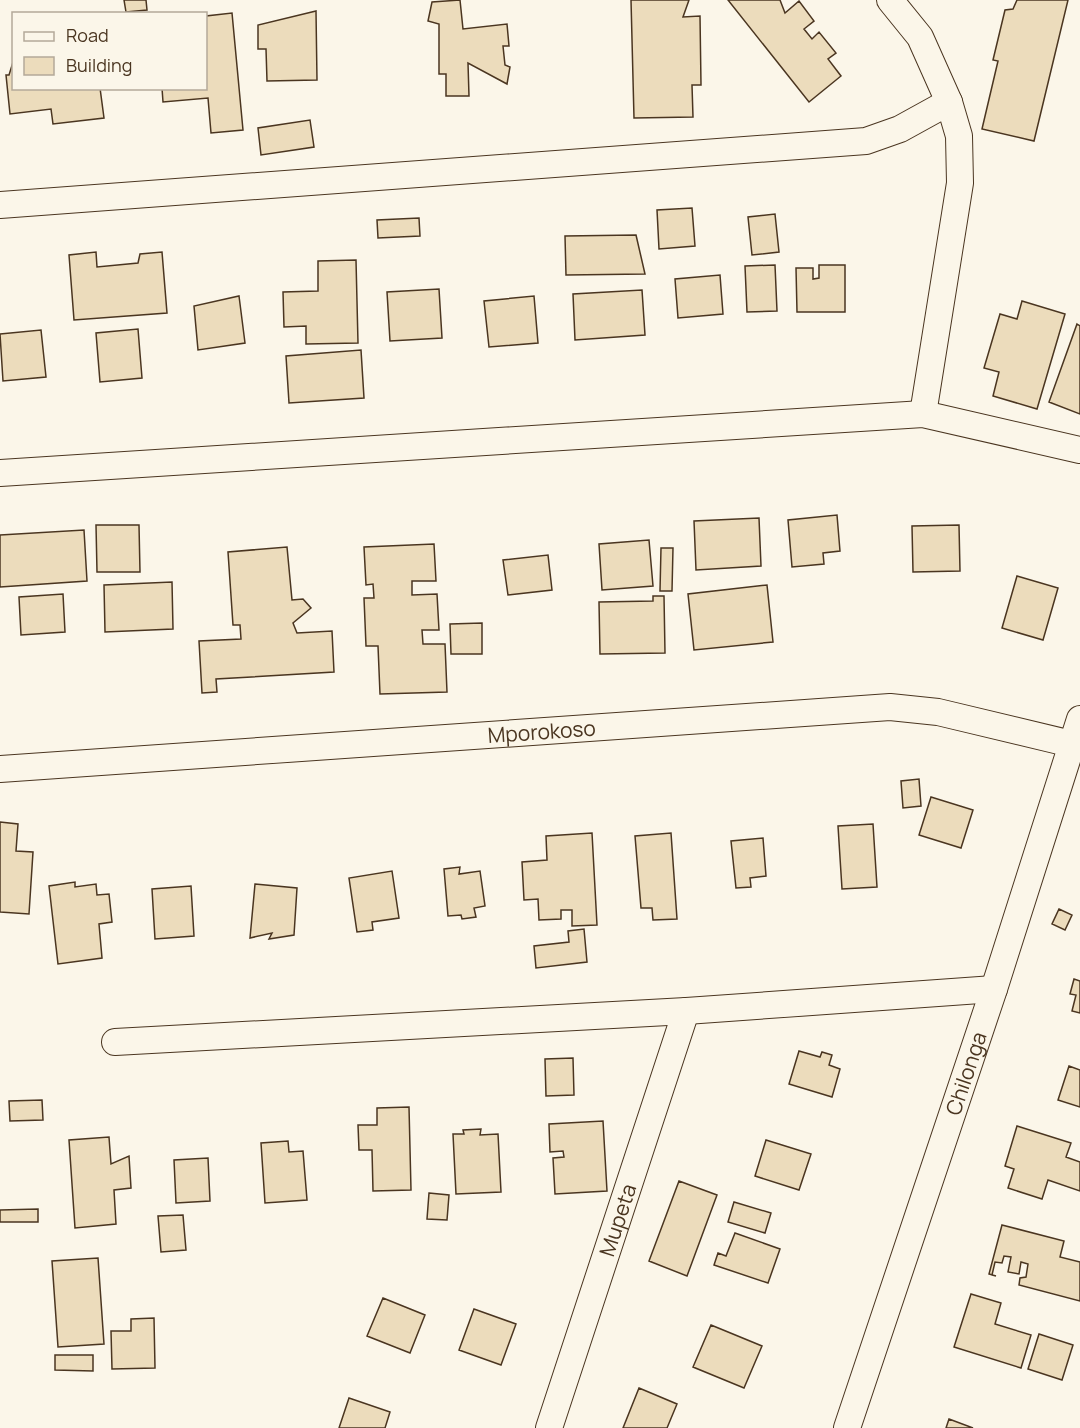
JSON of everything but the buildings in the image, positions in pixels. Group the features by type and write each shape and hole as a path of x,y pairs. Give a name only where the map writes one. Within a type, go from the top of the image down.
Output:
{"street":[{"path":"890,0 920,37 949,102 958,136 960,183 923,414"},
{"path":"0,206 866,141 900,129 949,102"},
{"path":"0,473 923,414 1080,450"},
{"name":"Mporokoso","path":"0,769 890,707 938,712 1076,745"},
{"name":"Chilonga","path":"847,1428 1076,745 1080,719"},
{"path":"115,1042 686,1011 994,990"},
{"name":"Mupeta","path":"549,1428 686,1011"}]}
